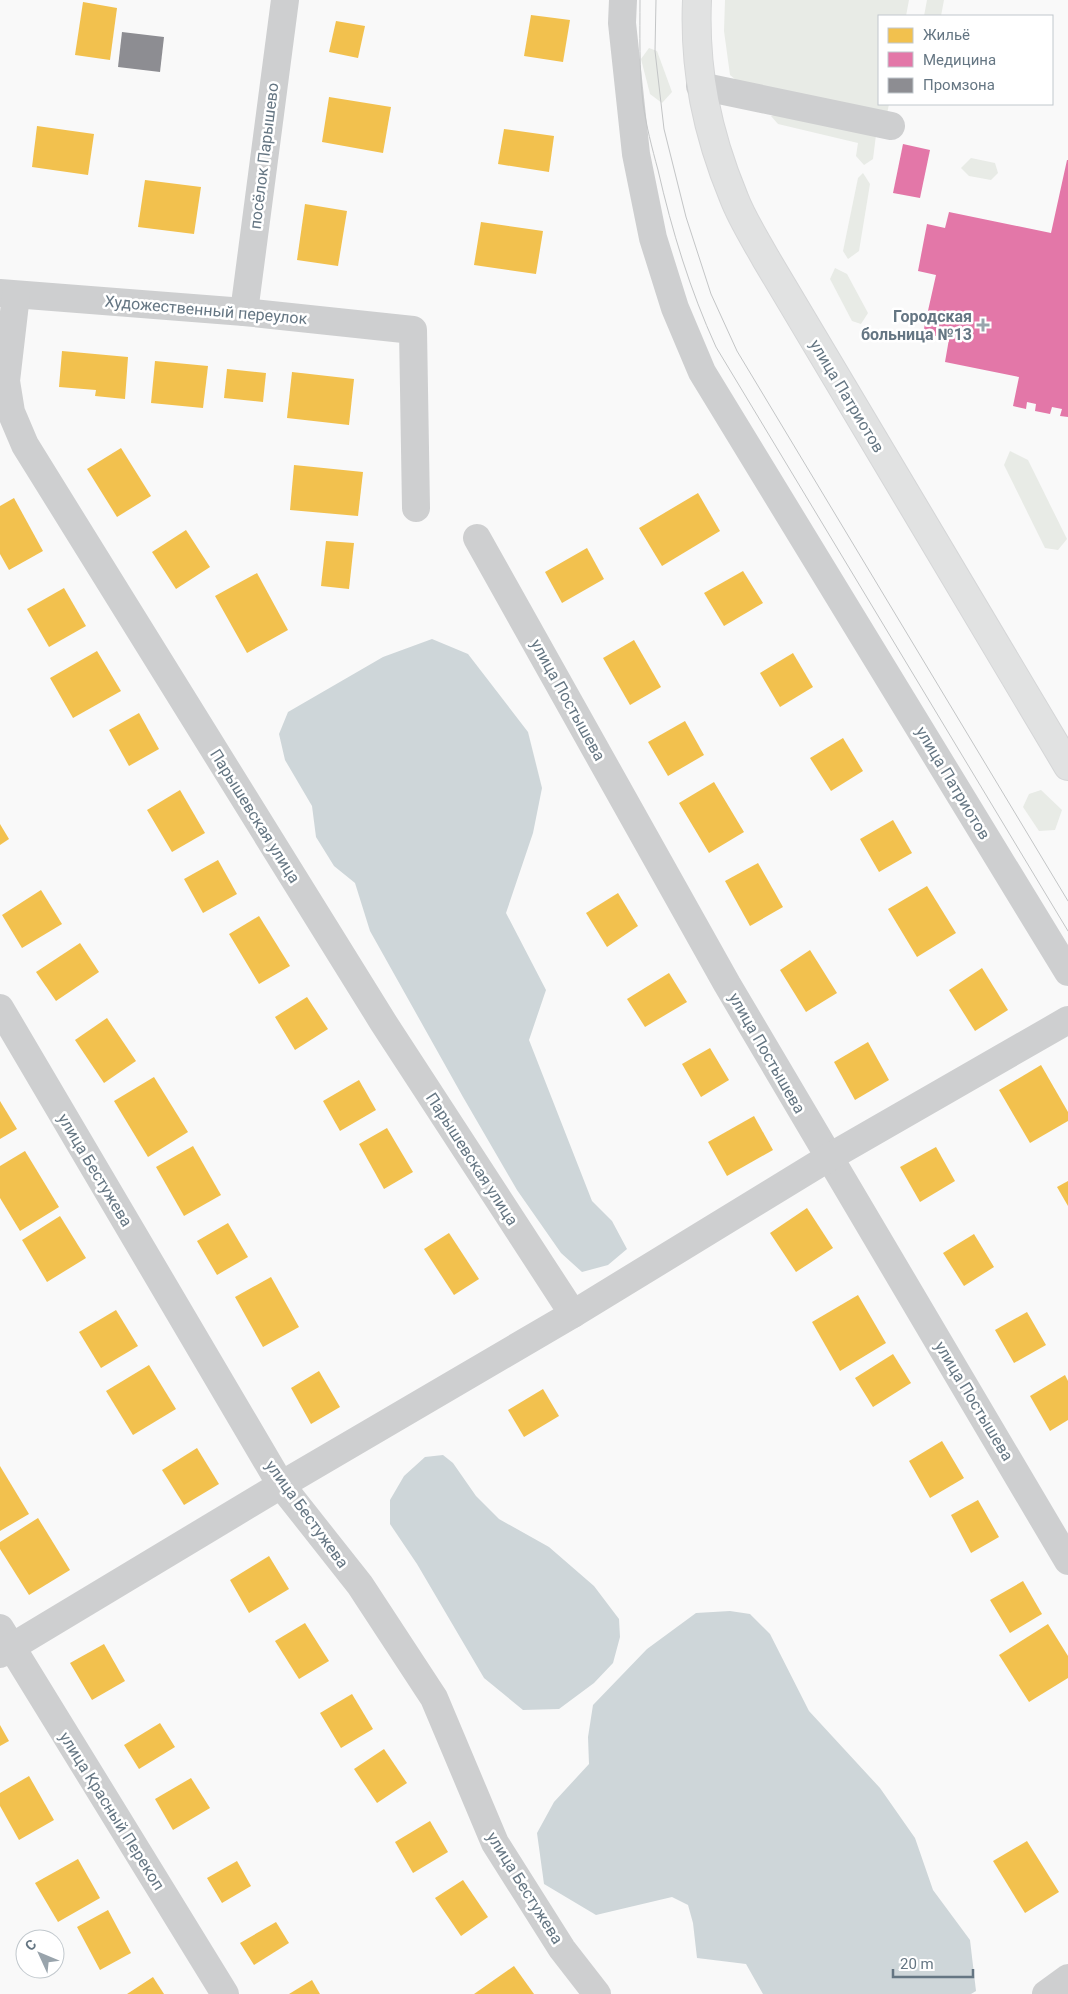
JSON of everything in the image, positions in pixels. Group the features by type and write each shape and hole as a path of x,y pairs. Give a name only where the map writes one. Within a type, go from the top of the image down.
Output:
{"main road":[{"name":"улица Патриотов","path":"697,0 696,33 700,86 713,142 734,199 766,259 1068,766"}],"street":[{"name":"посёлок Парышево","path":"244,312 285,0"},
{"name":"улица Патриотов","path":"623,0 622,23 636,154 653,238 675,308 702,372 1068,972"},
{"path":"700,86 891,126"},
{"name":"Художественный переулок","path":"8,294 244,312 413,330 416,508"},
{"name":"Парышевская улица","path":"8,294 6,380 12,412 25,445 383,1022 573,1314"},
{"name":"улица Постышева","path":"477,538 722,975 828,1158 1068,1561"},
{"name":"улица Бестужева","path":"0,1008 281,1485 360,1585 434,1698 495,1844 562,1949 597,1994"},
{"path":"4,1643 281,1485 573,1314 828,1158 1068,1020"},
{"name":"улица Красный Перекоп","path":"4,1643 225,1994"},
{"path":"1046,1994 1068,1978"}],"shaded area":[{"path":"725,0 909,0 906,15 878,15 878,105 889,105 887,114 741,84 730,75 724,31"},
{"path":"927,0 944,0 941,15 924,15"},
{"path":"649,48 657,51 672,92 662,103 650,94 641,59"},
{"path":"783,112 876,135 873,159 864,165 856,156 858,143 778,124 771,116"},
{"path":"971,158 995,163 998,173 991,180 969,176 961,168"},
{"path":"863,173 870,184 859,251 848,259 843,251 858,178"},
{"path":"835,268 847,274 868,313 861,324 852,321 830,279"},
{"path":"1010,451 1028,460 1067,539 1058,550 1045,548 1004,465"},
{"path":"432,639 468,654 528,732 542,788 533,833 506,913 546,990 529,1040 592,1201 612,1221 627,1249 608,1265 582,1272 561,1253 517,1190 463,1097 370,931 355,883 334,866 316,837 312,806 285,760 279,734 288,712 383,657"},
{"path":"1041,790 1062,810 1055,830 1039,831 1023,807 1029,794"},
{"path":"443,1455 453,1463 476,1496 499,1519 549,1547 594,1586 619,1619 620,1637 613,1663 594,1683 559,1709 523,1710 484,1678 417,1564 390,1524 390,1500 404,1476 425,1457"},
{"path":"730,1611 750,1614 770,1634 809,1711 880,1788 915,1838 933,1890 970,1940 976,1991 971,1994 763,1994 746,1964 697,1958 693,1923 688,1905 672,1897 596,1915 544,1884 537,1833 554,1802 589,1764 588,1737 593,1705 647,1649 696,1613"}],"building: Жильё":[{"path":"83,2 117,8 110,60 75,55"},
{"path":"531,15 570,20 563,62 524,56"},
{"path":"336,21 365,26 358,58 329,52"},
{"path":"329,97 391,107 383,153 322,142"},
{"path":"37,126 94,134 88,175 32,167"},
{"path":"504,129 554,136 549,172 498,164"},
{"path":"145,180 201,187 194,234 138,227"},
{"path":"305,204 347,211 338,266 297,260"},
{"path":"481,222 543,231 536,274 474,265"},
{"path":"62,351 128,357 125,399 95,396 96,390 59,387"},
{"path":"155,361 208,366 203,408 151,403"},
{"path":"227,369 266,373 263,402 224,398"},
{"path":"292,372 354,379 349,425 287,418"},
{"path":"121,448 151,496 117,517 87,469"},
{"path":"294,465 363,472 358,516 290,510"},
{"path":"698,493 720,531 662,566 639,528"},
{"path":"14,498 43,551 9,570 0,554 0,506"},
{"path":"186,530 210,567 176,589 152,552"},
{"path":"326,541 354,543 349,589 321,586"},
{"path":"587,548 604,579 562,603 545,572"},
{"path":"743,571 763,603 724,626 704,593"},
{"path":"257,573 288,630 247,653 215,596"},
{"path":"64,588 86,626 49,647 27,609"},
{"path":"634,640 661,687 630,705 603,658"},
{"path":"97,651 121,691 73,718 50,678"},
{"path":"793,653 813,687 780,707 760,673"},
{"path":"139,713 159,749 129,766 109,730"},
{"path":"685,721 704,755 668,776 648,742"},
{"path":"843,738 863,771 831,791 810,758"},
{"path":"714,782 744,832 709,853 679,803"},
{"path":"180,790 205,833 172,852 147,810"},
{"path":"893,820 912,853 879,872 860,839"},
{"path":"0,824 9,839 0,845"},
{"path":"218,860 237,894 203,913 184,879"},
{"path":"758,863 783,907 750,926 725,881"},
{"path":"927,886 956,933 917,957 888,909"},
{"path":"41,890 62,924 22,948 2,915"},
{"path":"618,893 638,926 607,947 586,913"},
{"path":"259,916 290,966 259,984 229,934"},
{"path":"80,943 99,972 56,1001 36,972"},
{"path":"810,950 837,993 806,1012 780,970"},
{"path":"982,968 1008,1010 975,1031 949,990"},
{"path":"669,973 687,1002 645,1027 627,999"},
{"path":"307,997 328,1029 295,1050 275,1017"},
{"path":"107,1018 136,1061 104,1083 75,1040"},
{"path":"868,1042 889,1080 855,1100 834,1062"},
{"path":"710,1048 729,1080 701,1097 682,1064"},
{"path":"1041,1065 1068,1112 1068,1121 1030,1143 999,1090"},
{"path":"154,1077 188,1132 148,1157 114,1101"},
{"path":"359,1080 376,1110 340,1131 323,1101"},
{"path":"0,1101 17,1129 0,1139"},
{"path":"754,1116 773,1150 727,1176 708,1142"},
{"path":"387,1128 413,1172 384,1189 359,1144"},
{"path":"193,1146 221,1195 184,1216 156,1167"},
{"path":"936,1147 955,1181 920,1202 900,1167"},
{"path":"25,1151 59,1207 20,1231 0,1198 0,1166"},
{"path":"1068,1181 1068,1206 1057,1187"},
{"path":"807,1208 833,1248 796,1272 770,1233"},
{"path":"60,1216 86,1258 47,1282 22,1240"},
{"path":"228,1223 248,1257 217,1275 197,1241"},
{"path":"449,1233 479,1279 454,1295 424,1249"},
{"path":"974,1234 994,1267 964,1286 943,1253"},
{"path":"271,1277 299,1327 263,1347 235,1297"},
{"path":"858,1295 886,1343 840,1371 812,1322"},
{"path":"116,1310 138,1346 101,1368 79,1332"},
{"path":"1027,1312 1046,1345 1014,1363 995,1330"},
{"path":"893,1354 911,1383 873,1407 855,1378"},
{"path":"149,1365 176,1409 133,1435 106,1391"},
{"path":"319,1371 340,1407 311,1424 291,1388"},
{"path":"1065,1375 1068,1381 1068,1420 1050,1431 1030,1396"},
{"path":"543,1389 559,1416 524,1437 508,1410"},
{"path":"942,1441 964,1478 930,1498 909,1461"},
{"path":"197,1448 219,1484 184,1505 162,1470"},
{"path":"0,1466 29,1514 0,1531"},
{"path":"978,1500 999,1537 971,1553 951,1515"},
{"path":"38,1518 70,1570 29,1595 0,1549 0,1542"},
{"path":"269,1556 289,1589 249,1613 230,1580"},
{"path":"1023,1581 1042,1614 1010,1633 990,1600"},
{"path":"305,1623 329,1661 299,1679 275,1641"},
{"path":"1048,1624 1068,1656 1068,1678 1029,1702 999,1655"},
{"path":"104,1644 125,1681 92,1700 70,1663"},
{"path":"352,1694 373,1729 341,1748 320,1713"},
{"path":"160,1723 175,1747 139,1769 124,1745"},
{"path":"0,1725 9,1741 0,1746"},
{"path":"384,1749 407,1783 377,1803 354,1769"},
{"path":"29,1776 54,1820 19,1840 0,1806 0,1793"},
{"path":"191,1778 210,1808 173,1830 155,1799"},
{"path":"430,1821 448,1852 413,1873 395,1842"},
{"path":"1027,1841 1059,1892 1025,1913 993,1861"},
{"path":"78,1859 100,1898 58,1922 35,1883"},
{"path":"237,1861 251,1886 222,1903 207,1878"},
{"path":"463,1880 488,1917 461,1936 435,1898"},
{"path":"108,1910 131,1953 100,1970 77,1927"},
{"path":"276,1922 289,1943 254,1965 240,1943"},
{"path":"514,1966 534,1994 474,1994"},
{"path":"153,1977 164,1994 127,1994"},
{"path":"312,1980 320,1994 289,1994"}],"building: Медицина":[{"path":"903,144 930,150 920,198 893,193"},
{"path":"1067,160 1068,417 1060,416 1062,409 1052,407 1050,414 1035,411 1036,404 1027,402 1026,409 1013,406 1019,377 945,362 949,339 923,333 936,275 918,271 927,224 945,228 949,212 1051,233"}],"building: Промзона":[{"path":"122,32 164,37 160,72 118,67"}],"tram line":[{"path":"640,0 641,77 647,128 682,260 716,347 1068,931"},
{"path":"656,0 655,51 664,129 686,217 711,294 737,351 1068,901"}],"place":[{"name":"Городская больница №13","path":"983,325"}]}
